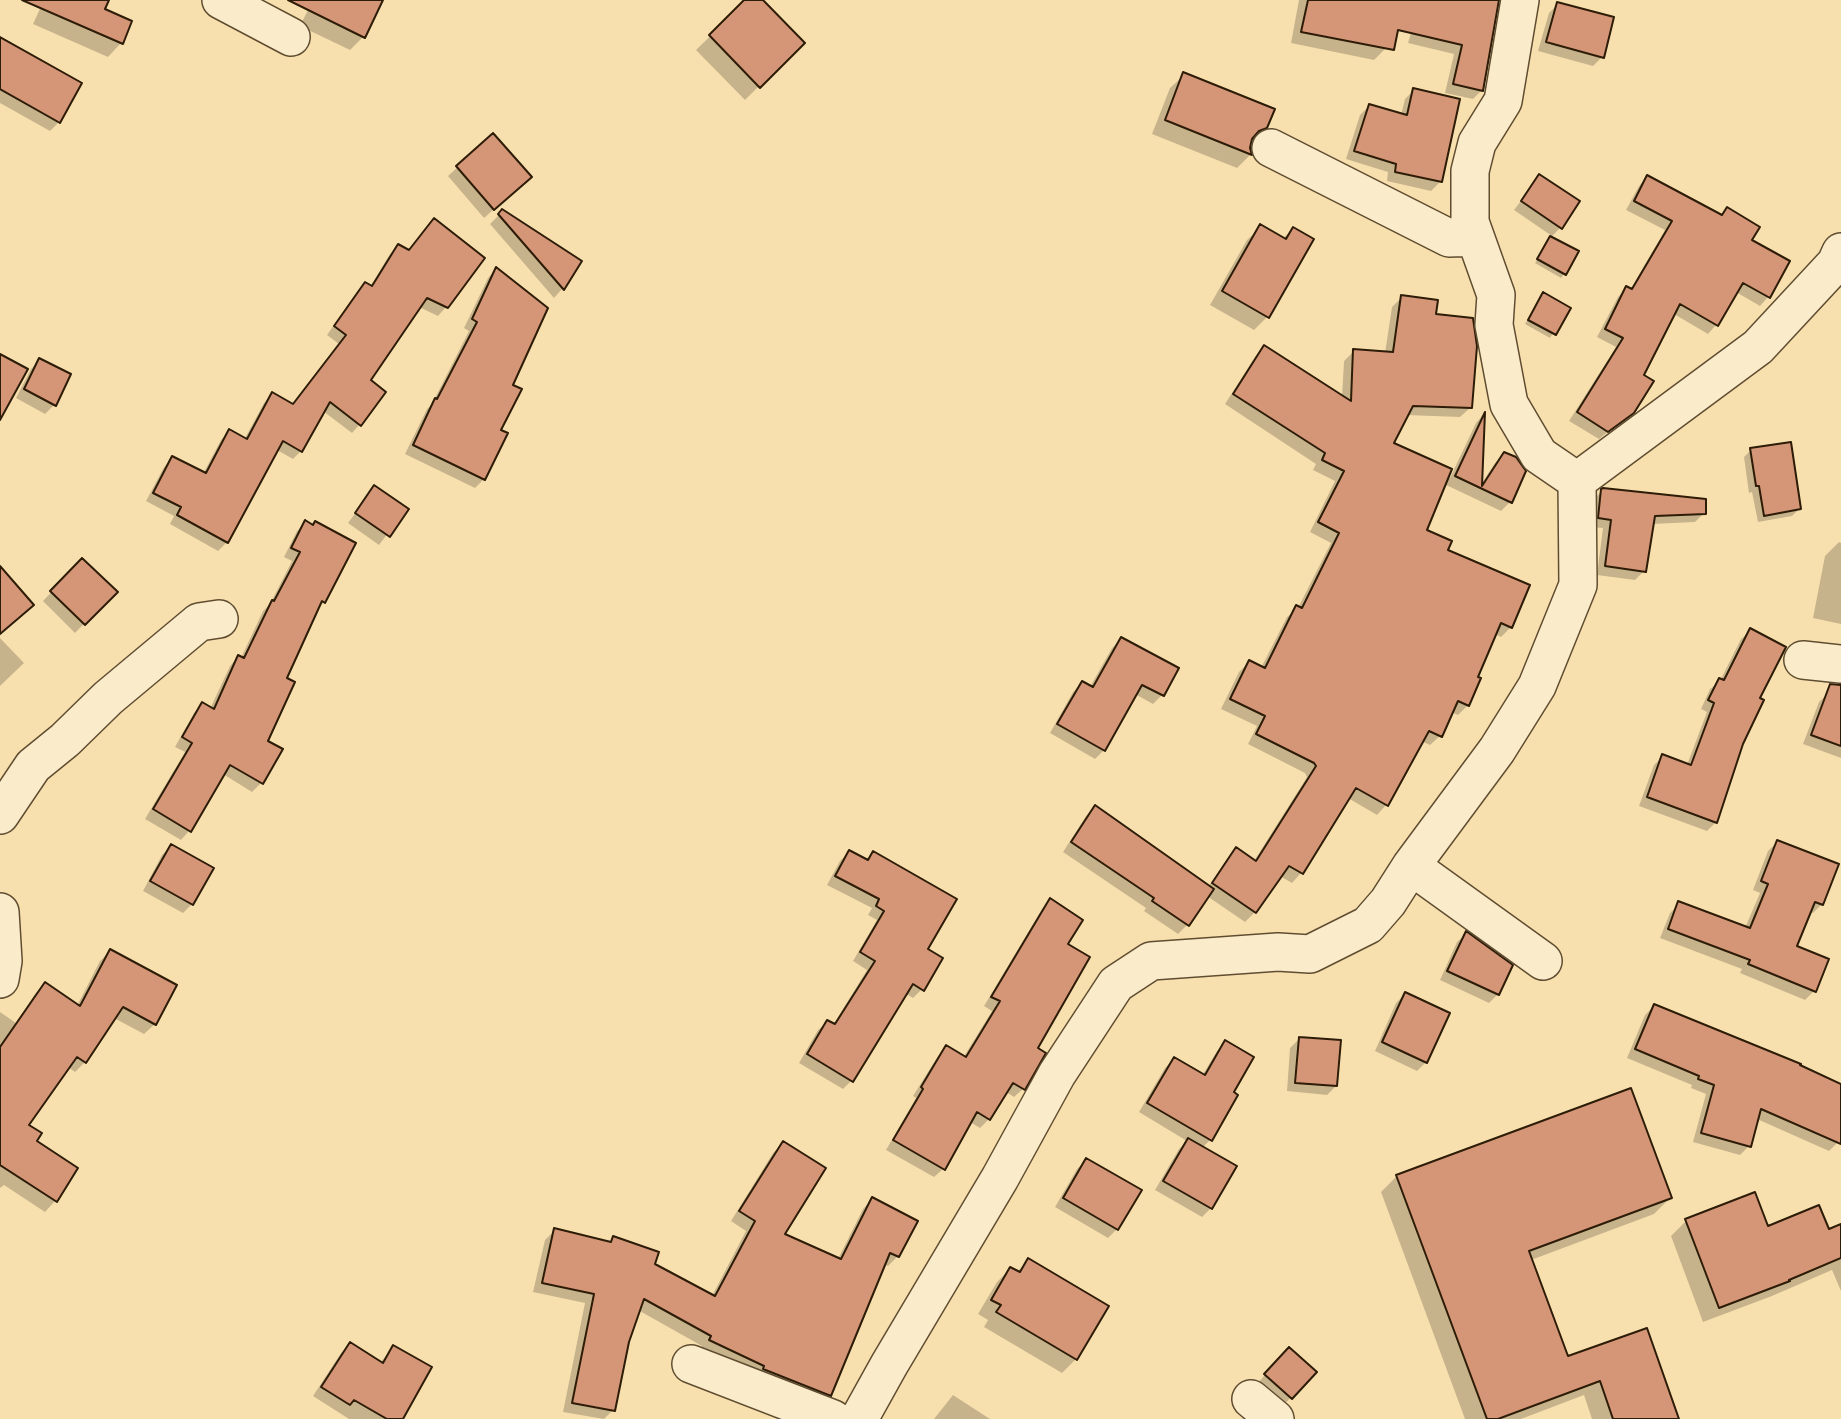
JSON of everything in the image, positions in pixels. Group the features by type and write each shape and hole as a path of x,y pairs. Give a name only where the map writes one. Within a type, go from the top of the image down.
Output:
{"street":[{"path":"221,0 291,37"},
{"path":"1520,0 1503,101 1477,143 1470,171 1470,222 1496,295 1494,325 1509,404 1539,455 1577,481"},
{"path":"1271,148 1449,238 1475,237"},
{"path":"1577,481 1758,347 1836,263 1841,252"},
{"path":"869,1413 1057,1074 1116,984 1151,961 1278,952 1310,954 1368,925 1388,902 1411,866 1497,750 1537,686 1578,585 1577,481"},
{"path":"0,815 33,766 65,740 108,698 199,622 219,619"},
{"path":"1804,660 1841,664"},
{"path":"1411,866 1543,961"},
{"path":"0,912 3,961 0,979"},
{"path":"691,1364 834,1419"}],"building":[{"path":"22,0 109,0 105,9 132,21 123,44"},
{"path":"288,0 383,0 365,38"},
{"path":"744,0 763,0 805,43 760,88 709,35"},
{"path":"1308,0 1499,0 1483,91 1453,84 1462,45 1398,30 1394,50 1301,32"},
{"path":"1557,2 1614,17 1604,58 1546,42"},
{"path":"0,37 82,83 60,123 0,89"},
{"path":"1183,72 1275,109 1267,128 1259,131 1252,139 1252,155 1165,120"},
{"path":"1413,88 1460,99 1442,182 1395,172 1396,164 1354,151 1369,104 1407,115"},
{"path":"493,133 532,177 494,210 456,166"},
{"path":"1539,174 1580,201 1562,229 1521,201"},
{"path":"1647,175 1722,215 1727,207 1760,227 1752,240 1790,261 1770,298 1743,283 1718,326 1680,304 1644,375 1654,381 1634,413 1608,432 1577,412 1623,338 1605,329 1626,286 1632,289 1672,221 1634,201"},
{"path":"502,209 582,261 564,290 498,214"},
{"path":"434,218 485,258 448,308 427,298 371,380 386,392 361,426 330,402 302,452 283,441 228,543 177,515 181,507 153,493 172,456 206,473 229,429 247,439 272,392 293,404 346,335 334,326 365,282 372,286 398,244 409,250"},
{"path":"1260,224 1286,239 1293,227 1314,239 1269,318 1222,291"},
{"path":"1550,236 1579,251 1566,275 1537,259"},
{"path":"496,267 548,308 513,385 522,389 501,430 508,433 485,480 413,445 435,398 437,399 477,322 472,319"},
{"path":"1543,292 1571,308 1556,335 1528,320"},
{"path":"1401,295 1438,300 1436,314 1473,318 1477,346 1472,408 1413,406 1394,443 1452,469 1427,530 1452,541 1448,550 1530,585 1512,628 1501,623 1469,706 1458,701 1442,737 1429,731 1388,806 1356,788 1303,874 1289,866 1256,913 1212,883 1236,847 1256,861 1316,766 1256,734 1265,716 1230,699 1249,660 1265,668 1296,605 1302,608 1339,533 1318,522 1344,471 1322,460 1325,453 1233,394 1264,345 1351,401 1353,349 1393,352"},
{"path":"0,354 28,369 0,420"},
{"path":"39,358 71,374 56,406 24,389"},
{"path":"1485,412 1482,486 1504,452 1516,457 1526,471 1512,503 1455,476"},
{"path":"1791,442 1801,509 1764,516 1750,448"},
{"path":"374,485 409,509 390,537 355,513"},
{"path":"1603,488 1706,499 1706,514 1655,516 1646,572 1605,566 1611,520 1598,518"},
{"path":"305,520 313,525 315,521 356,543 325,603 322,601 287,678 295,682 268,741 283,749 263,784 230,765 191,832 153,809 192,743 182,737 202,702 214,709 238,655 244,658 272,600 274,601 300,552 291,548"},
{"path":"82,558 118,592 85,625 50,591"},
{"path":"0,566 34,605 0,634"},
{"path":"1750,628 1786,647 1760,698 1764,700 1743,744 1717,823 1647,797 1662,754 1691,765 1714,703 1708,700 1719,678 1724,680"},
{"path":"1121,637 1179,668 1164,696 1142,685 1105,751 1057,724 1082,681 1093,687"},
{"path":"1830,684 1841,685 1841,746 1811,735"},
{"path":"1095,805 1214,889 1189,926 1152,901 1154,898 1071,842"},
{"path":"1777,840 1839,864 1823,905 1815,902 1797,946 1829,959 1816,992 1748,964 1750,960 1668,929 1678,901 1750,928 1768,884 1761,881"},
{"path":"171,844 214,868 193,905 150,881"},
{"path":"849,850 868,860 873,851 957,899 928,949 943,958 924,991 913,984 853,1082 807,1054 827,1020 835,1024 875,961 860,952 884,911 876,906 879,899 835,876"},
{"path":"1050,898 1083,920 1068,944 1090,957 1038,1048 1046,1053 1025,1090 1013,1083 990,1120 977,1112 945,1170 893,1140 946,1045 966,1057 1000,1001 991,997"},
{"path":"1466,931 1513,965 1499,995 1447,971"},
{"path":"110,949 177,985 156,1025 123,1007 86,1063 77,1057 29,1125 42,1133 37,1141 78,1168 57,1202 0,1165 0,1047 45,982 80,1006"},
{"path":"1405,992 1450,1013 1427,1063 1382,1042"},
{"path":"1654,1004 1801,1064 1841,1084 1841,1144 1761,1109 1751,1147 1701,1133 1714,1085 1635,1049"},
{"path":"1299,1037 1341,1040 1337,1086 1295,1083"},
{"path":"1225,1040 1254,1057 1234,1092 1238,1095 1212,1141 1147,1103 1174,1057 1205,1075"},
{"path":"1631,1088 1672,1198 1529,1251 1568,1356 1647,1328 1679,1419 1613,1419 1600,1381 1498,1419 1487,1419 1396,1175"},
{"path":"1188,1138 1237,1166 1212,1209 1163,1181"},
{"path":"783,1141 826,1168 785,1234 841,1259 872,1197 918,1221 899,1257 890,1253 831,1396 763,1369 764,1366 709,1340 711,1336 644,1299 629,1342 615,1411 572,1403 594,1294 542,1283 554,1228 611,1242 613,1236 659,1252 655,1264 715,1296 755,1221 739,1211"},
{"path":"1086,1158 1142,1190 1118,1230 1063,1198"},
{"path":"1755,1192 1768,1226 1819,1205 1829,1229 1841,1224 1841,1258 1719,1308 1685,1219"},
{"path":"1028,1258 1109,1306 1077,1360 996,1312 1001,1305 991,1300 1010,1267 1020,1272"},
{"path":"350,1342 383,1363 393,1345 432,1367 403,1419 387,1419 354,1400 350,1405 321,1387"},
{"path":"1289,1347 1317,1372 1292,1399 1264,1374"}]}
